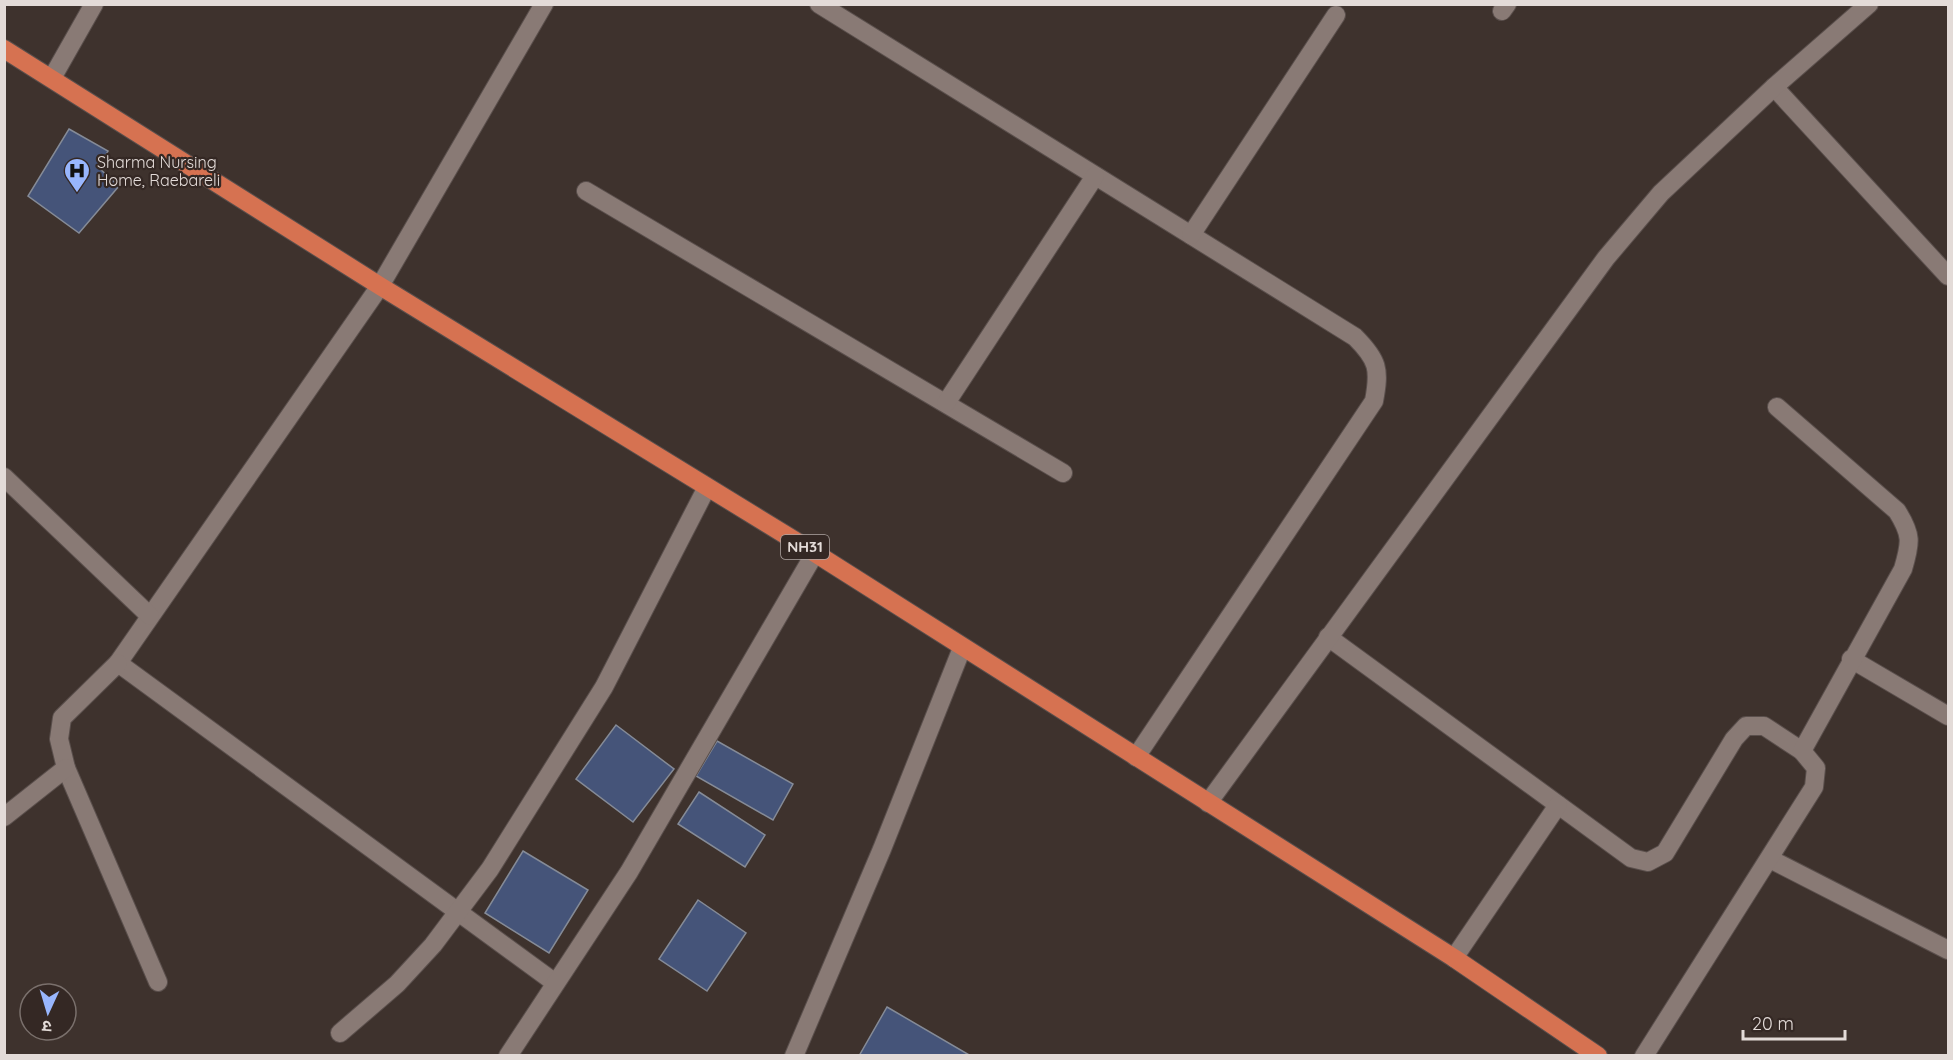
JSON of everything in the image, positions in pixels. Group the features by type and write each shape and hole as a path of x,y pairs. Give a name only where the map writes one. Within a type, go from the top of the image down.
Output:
{"highway":[{"name":"NH31","path":"4,49 706,489 815,553 1454,958 1598,1056"}],"street":[{"path":"52,78 94,4"},
{"path":"158,982 66,768 59,739 62,718 118,663 380,286 544,4"},
{"path":"819,4 1355,337 1372,354 1379,375 1374,401 1136,757"},
{"path":"1208,803 1605,258 1660,193 1774,87 1869,4"},
{"path":"1191,235 1336,15"},
{"path":"1774,87 1948,276"},
{"path":"946,404 1095,176"},
{"path":"586,191 1064,473"},
{"path":"1777,407 1897,511 1909,530 1910,547 1903,569 1802,751"},
{"path":"4,477 150,616"},
{"path":"340,1032 397,984 458,912 490,869 604,687 706,489"},
{"path":"508,1056 554,982 629,872 815,553"},
{"path":"1328,637 1631,858 1648,861 1665,852 1734,739 1746,726 1764,726 1802,751 1816,768 1814,787 1644,1056"},
{"path":"794,1056 882,849 962,648"},
{"path":"1851,659 1948,716"},
{"path":"118,663 554,982"},
{"path":"4,817 66,768"},
{"path":"1454,958 1558,805"},
{"path":"1770,859 1948,950"}],"building":[{"path":"69,129 108,151 99,168 119,186 79,233 28,196"},
{"path":"616,725 674,769 633,822 576,779"},
{"path":"717,741 793,784 773,820 696,776"},
{"path":"699,792 765,835 745,867 678,824"},
{"path":"523,851 588,890 549,953 485,913"},
{"path":"698,900 746,933 707,991 659,959"},
{"path":"887,1007 971,1056 859,1056"}],"place":[{"name":"Sharma Nursing Home, Raebareli","path":"77,194"}]}
